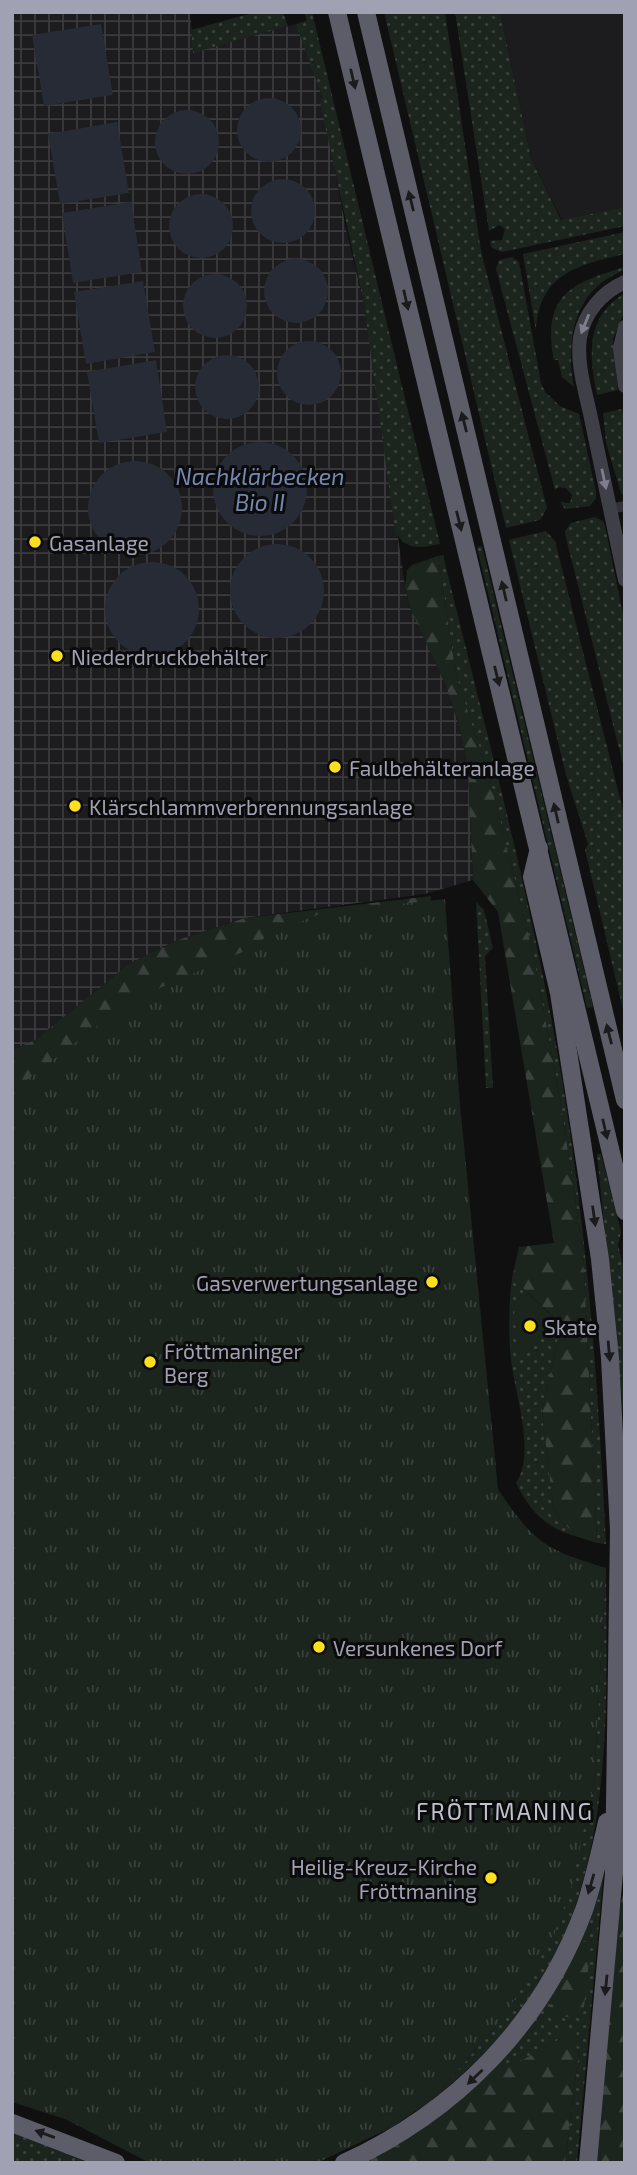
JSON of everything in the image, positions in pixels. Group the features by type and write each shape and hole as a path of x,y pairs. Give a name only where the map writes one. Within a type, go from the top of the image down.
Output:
{"highway":[{"path":"337,12 625,1210"},
{"path":"366,12 625,1100"},
{"path":"539,848 533,877 559,993 588,1172 610,1357 620,1530 619,1714 610,1943 588,2163"},
{"path":"344,2163 391,2140 455,2096 519,2029 548,1985 585,1907 614,1794"},
{"path":"12,2123 78,2146 116,2163"}],"street":[{"path":"625,282 604,295 587,317 580,340 584,382 593,428 617,507 625,580"},
{"path":"623,380 620,348 625,327"}],"shaded area":[{"path":"12,12 190,12 194,52 307,21 346,229 364,304 405,586 411,610 446,686 460,729 468,770 473,880 425,894 245,918 175,941 129,964 35,1040 12,1050"},
{"path":"500,12 625,12 625,207 562,220 531,158"}],"green space":[{"path":"256,12 283,12 288,26 193,53 191,30"},
{"path":"304,12 312,12 440,544 414,547 404,542 395,531 364,304 320,102 322,97 296,24 307,21"},
{"path":"384,12 445,12 481,251 547,508 540,520 506,528"},
{"path":"455,12 500,12 531,158 561,220 625,207 625,226 502,252 492,248 490,241 502,240 505,229 499,225 489,231"},
{"path":"625,232 625,254 577,268 553,284 544,296 536,331 523,254"},
{"path":"512,257 519,262 541,383 545,392 560,406 579,414 596,492 596,498 590,506 565,509 560,502 570,503 572,495 566,488 559,487 555,490 496,269 499,260"},
{"path":"625,267 625,270 594,290 577,318 571,352 574,387 562,377 558,360 554,360 551,338 552,321 557,307 564,296 575,287 589,279"},
{"path":"625,293 625,310 613,339 618,390 597,395 592,366 596,325 612,303"},
{"path":"622,409 625,423 625,496 621,493 606,443 603,413"},
{"path":"595,517 603,521 605,526 625,624 625,772 565,531 571,523"},
{"path":"546,531 555,541 625,818 625,1018 585,850 588,844 566,775 509,540"},
{"path":"482,546 593,1007 587,1008 477,547"},
{"path":"443,555 528,905 568,1118 587,1277 606,1544 597,1543 583,1252 560,1098 533,954 490,780 456,675 438,556"},
{"path":"438,556 456,675 490,780 533,954 560,1098 583,1252 597,1543 578,1537 561,1521 553,1506 542,1411 561,1324 512,1278 519,1247 554,1243 498,912 473,880 468,770 460,729 446,686 411,610 405,586 407,570 412,565"},
{"path":"431,896 430,902 12,1155 12,1050 35,1040 129,964 175,941 245,918"},
{"path":"445,899 460,1105 498,1489 521,1521 542,1542 568,1555 606,1568 594,1782 572,1885 554,1935 497,2025 432,2100 392,2127 317,2163 150,2163 65,2119 12,2102 12,1086 20,1085 130,1001 240,953 275,932 322,913"},
{"path":"476,902 484,910 493,948 485,956 493,1088 486,1088"},
{"path":"597,1154 601,1154 621,1232 618,1245 625,1273 625,1432"},
{"path":"512,1278 533,1298 526,1295 534,1343 551,1315 561,1324 542,1411 553,1506 561,1521 578,1537 557,1529 540,1518 516,1483 522,1470 524,1440 510,1350"},
{"name":"Skate","path":"527,1295 551,1315 535,1342 519,1350 514,1317 515,1302"},
{"path":"606,1568 604,1752 597,1813 585,1873 566,1930 539,1984 494,2044 432,2100 497,2025 554,1935 594,1782"},
{"path":"604,1870 577,2163 565,2163 579,2050 560,2039 520,2062 495,2068 432,2121 499,2058"},
{"path":"625,1884 625,2163 595,2163 619,1913"},
{"path":"580,1942 591,1942 583,2016 549,2018 548,2012"},
{"path":"571,2028 577,2031 575,2046 579,2050 565,2163 358,2163 432,2121 495,2068 519,2062 560,2039 561,2029"},
{"path":"12,2128 97,2163 12,2163"}],"water":[{"path":"101,24 113,95 44,106 32,35"},
{"path":"269,98 287,104 295,112 301,130 295,148 287,156 269,162 251,156 243,148 237,130 243,112 251,104"},
{"path":"187,110 205,116 213,124 219,142 213,160 205,168 187,174 169,168 161,160 155,142 161,124 169,116"},
{"path":"117,122 129,193 60,204 48,134"},
{"path":"283,179 301,185 309,193 315,211 309,229 301,237 283,243 265,237 257,229 251,211 257,193 265,185"},
{"path":"201,194 219,200 227,208 233,226 227,244 219,252 201,258 183,252 175,244 169,226 175,208 183,200"},
{"path":"131,202 142,272 73,283 62,213"},
{"path":"296,259 314,265 322,273 328,291 322,309 314,317 296,323 278,317 270,309 264,291 270,273 278,265"},
{"path":"215,274 233,280 241,288 247,306 241,324 233,332 215,338 197,332 189,324 183,306 189,288 197,280"},
{"path":"143,281 155,352 86,364 74,292"},
{"name":"Nachklärbecken Bio II","path":"309,341 327,347 335,355 341,373 335,391 327,399 309,405 291,399 283,391 277,373 283,355 291,347"},
{"name":"Nachklärbecken Bio II","path":"227,355 245,361 253,369 259,387 253,405 245,413 227,419 209,413 201,405 195,387 201,369 209,361"},
{"path":"156,360 167,432 99,443 87,372"},
{"name":"Nachklärbecken Bio II","path":"260,442 278,446 293,456 303,471 307,489 303,507 293,522 278,532 260,536 242,532 227,522 217,507 213,489 217,471 227,456 242,446"},
{"name":"Nachklärbecken Bio II","path":"135,461 153,465 168,475 178,490 182,508 178,526 168,541 153,551 135,555 117,551 102,541 92,526 88,508 92,490 102,475 117,465"},
{"name":"Nachklärbecken Bio II","path":"277,544 295,548 310,558 320,573 324,591 320,609 310,624 295,634 277,638 259,634 244,624 234,609 230,591 234,573 244,558 259,548"},
{"name":"Nachklärbecken Bio II","path":"152,562 170,566 185,576 195,591 199,609 195,627 185,642 170,652 152,656 134,652 119,642 109,627 105,609 109,591 119,576 134,566"}],"place":[{"name":"Gasanlage","path":"35,542"},
{"name":"Niederdruckbehälter","path":"57,656"},
{"name":"Faulbehälteranlage","path":"335,767"},
{"name":"Klärschlammverbrennungsanlage","path":"75,806"},
{"name":"Gasverwertungsanlage","path":"432,1282"},
{"name":"Skate","path":"530,1326"},
{"name":"Fröttmaninger Berg","path":"150,1362"},
{"name":"Versunkenes Dorf","path":"319,1647"},
{"name":"Heilig-Kreuz-Kirche Fröttmaning","path":"491,1878"}],"district":[{"name":"FRÖTTMANING","path":"505,1811"}]}
